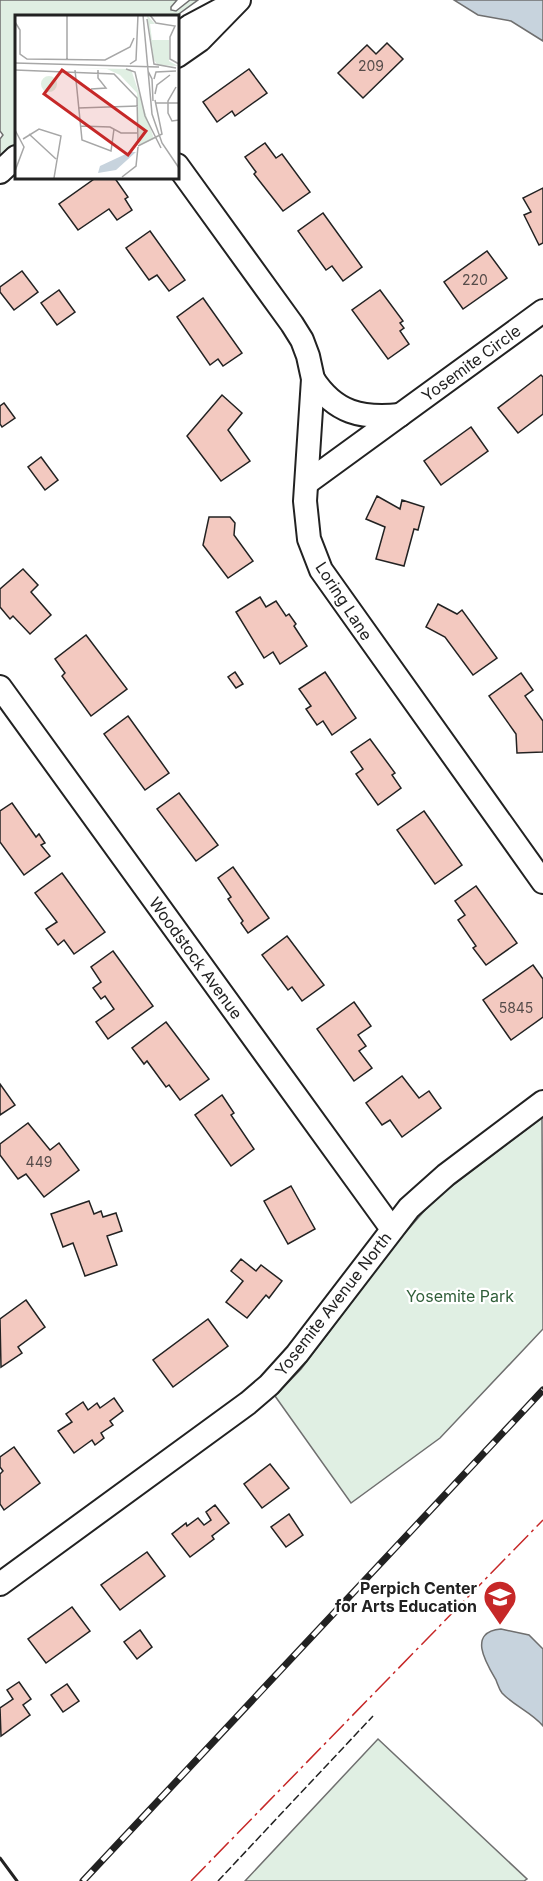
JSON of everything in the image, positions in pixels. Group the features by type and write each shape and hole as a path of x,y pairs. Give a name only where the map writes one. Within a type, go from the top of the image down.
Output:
{"street":[{"path":"178,34 239,0"},
{"path":"178,55 200,40 239,0"},
{"path":"0,174 15,158"},
{"name":"Loring Lane","path":"178,166 292,324 308,356 313,379 305,501 309,539 314,555 329,584 543,882"},
{"path":"0,174 15,167"},
{"name":"Yosemite Circle","path":"308,482 543,311"},
{"path":"313,379 321,391 346,410 369,416 400,415"},
{"name":"Woodstock Avenue","path":"0,687 392,1229"},
{"name":"Yosemite Avenue North","path":"0,1584 248,1403 269,1385 297,1354 409,1208 429,1189 543,1102"}],"green space":[{"path":"0,0 177,0 171,7 171,10 176,11 190,0 198,0 177,15 15,15 15,145 0,156 0,139 3,135 0,131"},
{"name":"Yosemite Park","path":"542,1118 543,1329 440,1438 351,1503 275,1396 301,1369 397,1242 425,1210 444,1192"},
{"path":"378,1739 527,1879 524,1881 245,1881"}],"shaded area":[{"path":"454,0 543,0 543,41 511,21 478,15"},
{"path":"501,1629 529,1635 543,1649 543,1726 502,1693 484,1657 482,1642 484,1636 491,1631"}],"building":[{"path":"387,43 403,59 363,98 338,73 367,45 376,54"},
{"path":"249,69 267,93 235,116 232,111 217,122 203,102"},
{"path":"265,143 276,158 282,154 310,192 283,211 254,174 256,172 245,157"},
{"path":"96,178 115,178 128,197 125,199 132,210 117,220 109,209 78,230 59,204"},
{"path":"543,188 543,243 539,245 524,215 531,212 523,198"},
{"path":"323,213 362,267 343,281 332,266 326,270 298,231"},
{"path":"150,231 185,280 169,291 157,275 149,280 126,248"},
{"path":"487,251 507,278 463,309 444,282"},
{"path":"22,271 38,292 14,310 0,292 0,287"},
{"path":"59,290 75,312 57,325 41,303"},
{"path":"380,290 403,321 400,323 404,328 400,331 409,344 388,359 352,310"},
{"path":"203,298 242,353 223,366 218,359 210,365 177,317"},
{"path":"541,375 543,377 543,414 518,433 498,408"},
{"path":"222,395 242,413 228,430 250,461 221,481 187,436"},
{"path":"4,403 15,418 2,427 0,406"},
{"path":"471,427 488,451 441,485 424,461"},
{"path":"41,457 58,480 45,490 28,467"},
{"path":"377,496 400,509 402,500 424,507 418,530 414,529 404,566 376,559 385,527 366,519"},
{"path":"209,517 230,517 235,523 234,535 253,561 228,578 203,545"},
{"path":"23,569 38,585 31,592 51,615 30,634 13,616 10,619 0,607 0,589"},
{"path":"260,597 266,607 276,601 286,616 289,614 307,646 280,664 273,652 264,658 236,612"},
{"path":"438,604 457,614 462,610 497,658 473,675 445,637 426,627"},
{"path":"86,635 127,689 91,716 62,676 65,673 55,659"},
{"path":"235,672 243,684 236,688 228,677"},
{"path":"325,672 356,718 332,735 323,721 317,725 306,709 311,706 299,689"},
{"path":"521,673 533,690 525,696 543,721 543,752 517,753 516,734 489,696"},
{"path":"128,716 169,773 145,790 104,734"},
{"path":"370,739 395,773 392,775 401,788 378,805 356,774 363,769 351,752"},
{"path":"179,793 218,845 196,861 157,809"},
{"path":"12,803 36,837 39,834 45,843 41,845 50,856 24,875 0,842 0,811"},
{"path":"424,811 462,865 435,884 397,830"},
{"path":"233,867 269,918 248,933 228,899 231,897 218,878"},
{"path":"62,873 105,932 74,954 64,940 58,945 46,929 57,922 35,893"},
{"path":"476,886 517,943 486,965 473,948 476,946 458,920 465,915 455,901"},
{"path":"287,936 324,985 302,1001 292,987 288,990 262,955"},
{"path":"113,951 153,1006 108,1039 96,1022 114,1009 105,996 101,999 93,988 101,982 91,967"},
{"path":"533,965 543,979 543,1017 511,1040 483,1000"},
{"path":"354,1002 371,1026 358,1035 366,1046 359,1051 372,1068 354,1081 317,1029"},
{"path":"166,1022 209,1079 180,1100 169,1085 166,1087 147,1061 144,1064 132,1048"},
{"path":"402,1076 419,1098 429,1091 441,1108 402,1137 390,1120 382,1125 366,1103"},
{"path":"0,1084 15,1105 0,1115"},
{"path":"222,1095 234,1113 231,1115 254,1149 231,1166 195,1115"},
{"path":"28,1123 50,1150 59,1143 79,1170 44,1197 26,1174 18,1179 0,1155 0,1144"},
{"path":"291,1186 315,1229 288,1244 264,1201"},
{"path":"89,1201 94,1214 101,1211 103,1217 116,1213 122,1231 107,1236 117,1265 85,1276 73,1243 63,1247 51,1214"},
{"path":"241,1259 256,1271 261,1265 282,1281 269,1298 266,1295 247,1318 226,1302 243,1281 231,1271"},
{"path":"26,1300 45,1327 18,1347 22,1353 1,1367 0,1319"},
{"path":"208,1319 228,1346 173,1387 153,1360"},
{"path":"114,1398 123,1411 110,1421 113,1425 101,1433 104,1438 95,1445 92,1440 74,1453 58,1431 72,1422 66,1414 83,1402 88,1410 97,1403 100,1408"},
{"path":"14,1447 40,1483 4,1510 0,1504 0,1474 3,1471 0,1467 0,1457"},
{"path":"270,1464 289,1488 262,1508 244,1484"},
{"path":"215,1505 229,1523 212,1536 214,1539 190,1557 172,1534 186,1523 187,1526 198,1518 204,1525 211,1520 206,1512"},
{"path":"289,1514 303,1535 286,1547 271,1527"},
{"path":"147,1552 165,1576 120,1610 101,1585"},
{"path":"72,1607 90,1631 46,1663 28,1639"},
{"path":"140,1630 152,1647 137,1659 124,1642"},
{"path":"19,1682 31,1699 23,1705 30,1715 1,1736 0,1708 13,1699 7,1690"},
{"path":"67,1684 79,1701 63,1712 51,1695"}],"railway":[{"path":"83,1881 543,1390"}],"fence":[{"path":"218,1881 373,1716"}],"wall":[{"path":"0,1858 17,1881"}],"power":[{"path":"191,1881 543,1520"}],"place":[{"name":"Perpich Center for Arts Education","path":"500,1626"}]}
